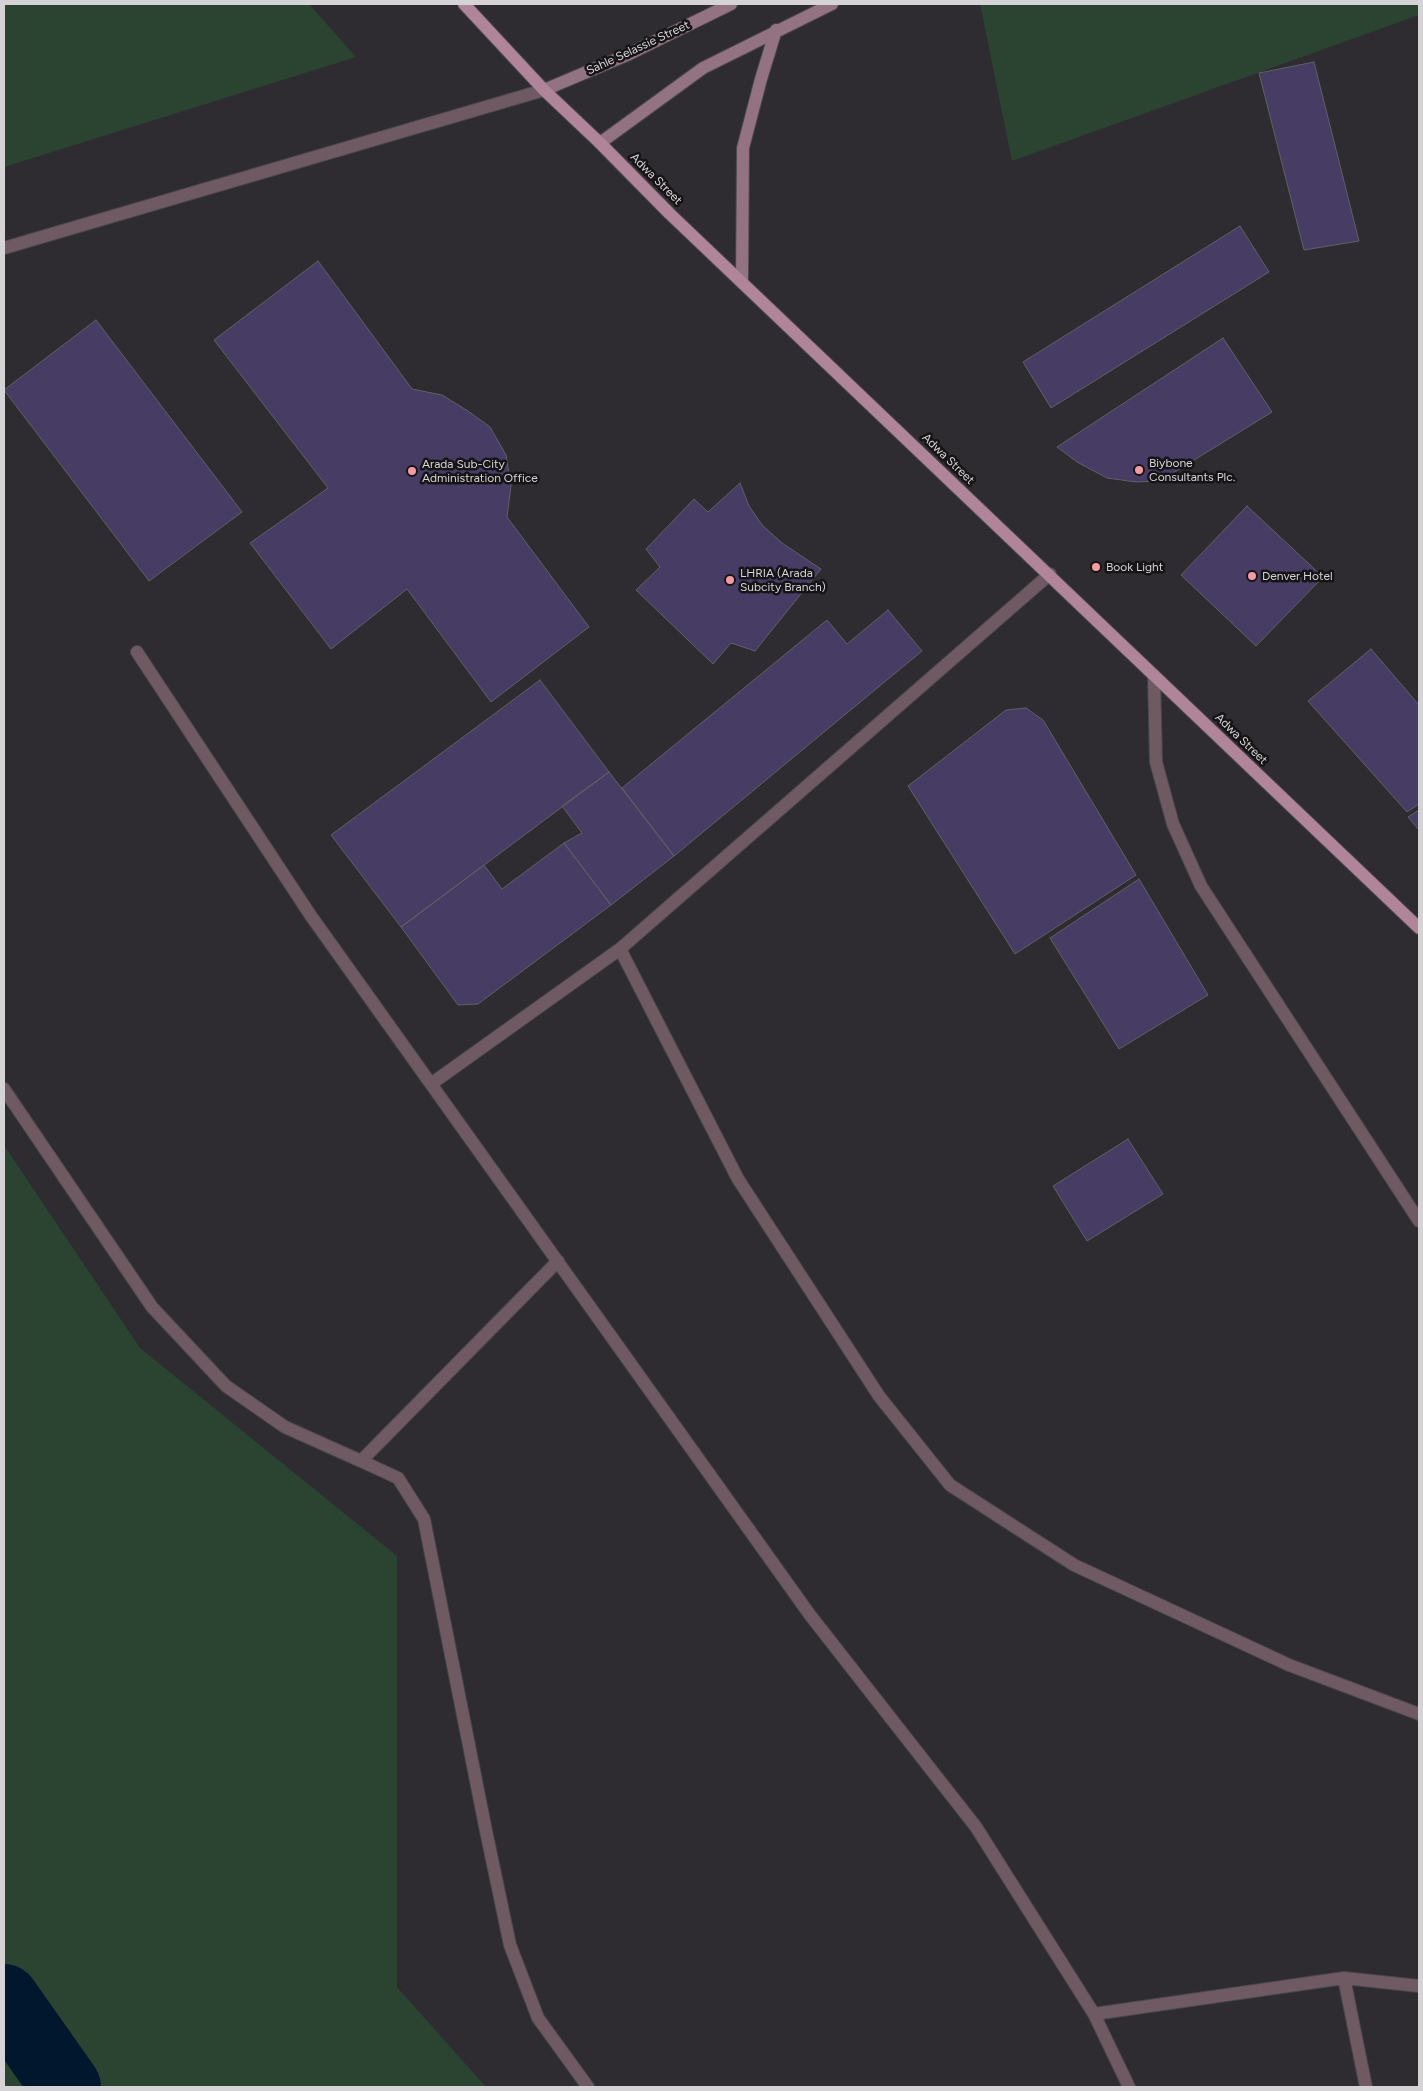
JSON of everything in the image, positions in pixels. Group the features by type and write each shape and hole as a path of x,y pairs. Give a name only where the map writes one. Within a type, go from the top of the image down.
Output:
{"main road":[{"name":"Adwa Street","path":"464,4 544,90 600,143 670,214 1050,574 1419,928"},
{"name":"Sahle Selassie Street","path":"544,90 627,55 731,4"},
{"path":"600,143 703,68 776,30 832,4"},
{"path":"742,282 743,148 761,78 776,30"}],"street":[{"path":"4,248 544,90"},
{"path":"431,1084 620,949 1050,574"},
{"path":"137,652 310,916 810,1615 976,1827 1094,2014 1129,2087"},
{"path":"1154,674 1156,762 1173,824 1200,886 1419,1221"},
{"path":"620,949 738,1179 879,1396 950,1485 1074,1565 1289,1665 1419,1714"},
{"path":"4,1089 152,1307 226,1386 285,1427 398,1478 424,1519 510,1945 538,2018 588,2087"},
{"path":"361,1461 558,1262"},
{"path":"1094,2014 1344,1978 1419,1986"},
{"path":"1344,1978 1366,2087"}],"green space":[{"path":"4,4 309,4 356,57 4,167"},
{"path":"980,4 1419,4 1419,15 1012,161"},
{"path":"4,1145 140,1348 397,1556 397,1987 486,2087 4,2087"}],"building":[{"path":"1314,62 1359,241 1304,250 1259,73"},
{"path":"1240,226 1269,272 1051,408 1023,362"},
{"name":"Arada Sub-City Administration Office","path":"318,261 412,389 442,395 490,427 506,455 511,486 507,517 589,627 491,702 407,589 331,649 250,543 328,488 214,340"},
{"path":"96,320 242,512 149,581 4,390"},
{"path":"1223,338 1272,412 1160,481 1136,482 1107,478 1077,462 1057,447"},
{"name":"LHRIA (Arada Subcity Branch)","path":"740,483 749,506 762,525 782,543 821,569 755,651 731,643 713,664 636,590 660,567 646,549 694,499 708,512"},
{"name":"Denver Hotel","path":"1247,506 1323,577 1256,646 1181,575"},
{"path":"888,610 922,651 674,856 622,788 827,620 847,644"},
{"path":"1371,649 1419,705 1419,804 1407,812 1308,701"},
{"path":"540,680 609,772 401,927 331,835"},
{"path":"1026,708 1043,720 1136,875 1015,954 908,786 1006,710"},
{"path":"609,772 674,856 611,905 564,843 582,833 562,806"},
{"path":"1419,810 1419,830 1408,817"},
{"path":"564,843 611,905 478,1004 458,1005 401,927 484,865 502,889"},
{"path":"1139,879 1208,995 1119,1049 1050,938"},
{"path":"1128,1139 1163,1194 1087,1241 1053,1186"}],"waterway":[{"path":"4,1999 66,2087"}],"place":[{"name":"Biybone Consultants Plc.","path":"1139,470"},
{"name":"Arada Sub-City Administration Office","path":"412,471"},
{"name":"Book Light","path":"1096,567"},
{"name":"Denver Hotel","path":"1252,576"},
{"name":"LHRIA (Arada Subcity Branch)","path":"730,580"}]}
